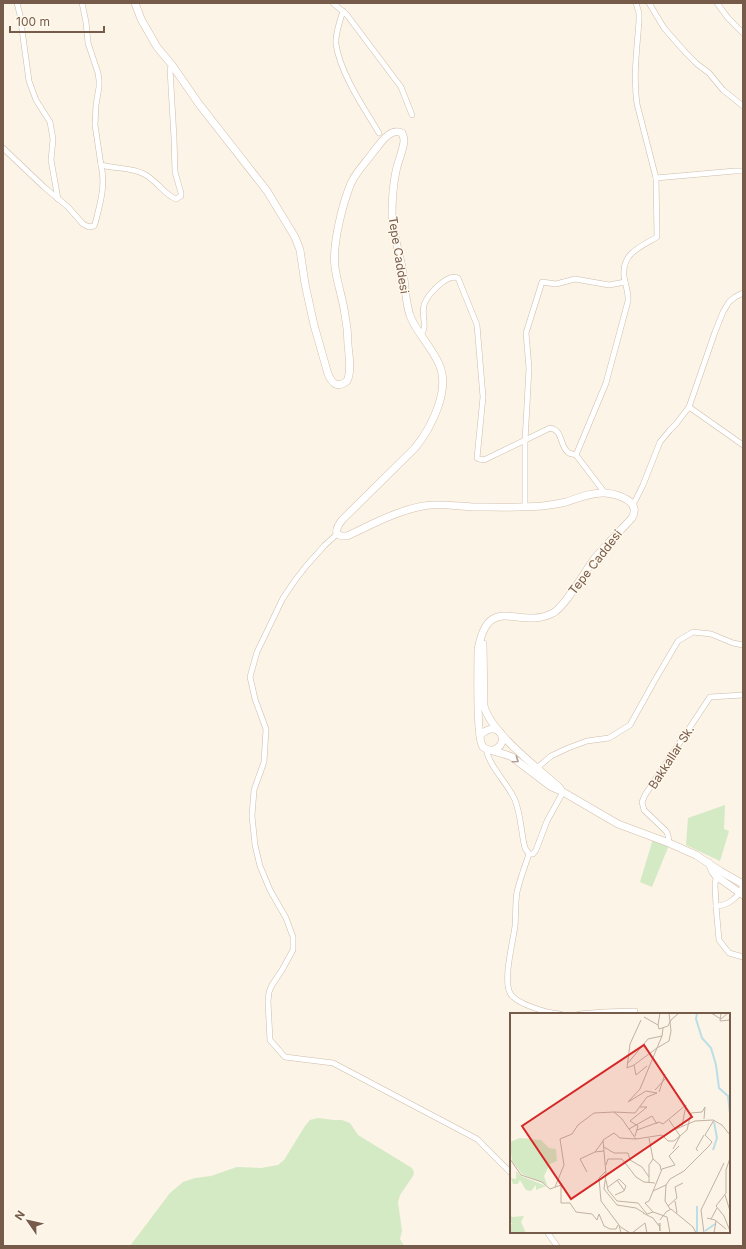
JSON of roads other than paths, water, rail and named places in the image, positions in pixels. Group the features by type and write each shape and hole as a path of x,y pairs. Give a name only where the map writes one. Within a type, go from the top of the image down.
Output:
{"street":[{"path":"17,3 29,81 36,100 50,122 53,139 51,160 58,199"},
{"path":"3,148 86,226 89,227 96,224 101,202 104,176 95,126 99,80 88,43 82,3"},
{"name":"Tepe Caddesi","path":"135,3 141,18 157,47 267,191 295,237 300,250 305,284 314,325 330,380 337,385 347,381 349,378 348,330 346,314 334,265 336,238 342,212 352,182 358,172 388,135 396,131 402,133 404,140 396,172 393,195 393,224 404,274 409,312 439,364 444,380 442,394 432,419 415,448 342,520 337,528 337,534"},
{"path":"333,3 343,11 401,88 412,115"},
{"path":"576,455 606,383 628,301 628,290 624,268 630,254 635,249 657,237 656,178 636,104 634,80 639,13 636,3"},
{"path":"649,3 664,28 686,53 709,73 727,93 743,106"},
{"path":"717,3 728,18 743,33"},
{"path":"343,11 339,23 336,43 343,70 378,134"},
{"path":"101,165 110,168 139,171 151,178 173,198 178,198 181,196 175,172 170,69 172,65"},
{"path":"656,178 743,171"},
{"path":"422,335 425,328 423,310 425,302 445,279 452,276 458,278 478,331 478,355 483,398 477,458 484,460 550,428 554,429 560,433 562,443 568,452 576,455 606,493"},
{"path":"525,506 525,440 529,368 526,333 542,282 556,284 575,279 610,285 626,282"},
{"path":"510,1172 477,1139 333,1063 285,1057 270,1040 268,1002 269,992 293,950 293,937 286,918 270,890 260,866 256,844 252,816 254,790 264,762 266,729 255,699 250,677 257,652 283,598 296,579 325,544 337,534 346,536 409,510 428,506 439,505 472,507 556,504 606,493 622,497 633,504 643,486 660,442 689,407 719,320 728,302 743,293"},
{"path":"689,407 743,445"},
{"name":"Tepe Caddesi","path":"489,750 481,743 478,722 478,650 487,623 498,616 507,615 532,619 540,618 554,612 563,603 604,547 632,518 635,513 633,504"},
{"path":"537,768 551,756 568,748 587,741 609,738 630,725 678,641 693,632 711,634 743,645"},
{"path":"483,634 484,706 490,720 502,737 502,744 496,749 489,750"},
{"name":"Bakkallar Sk.","path":"668,843 668,835 666,830 644,810 642,802 645,795 710,697 743,695"},
{"path":"480,735 492,728 498,731 563,792"},
{"path":"489,750 512,757 546,784 563,792 618,824 696,855 709,863 741,894"},
{"path":"489,750 488,758 510,790 516,802 525,848 529,854"},
{"path":"529,854 533,854 536,850 547,821 563,792"},
{"path":"529,854 515,903 515,925 507,973 509,992 515,999 527,1005 555,1013"},
{"path":"716,906 722,906 729,903 741,894 743,884 718,873"},
{"path":"718,873 715,884 719,940 729,953 743,957"},
{"path":"592,1013 635,1011"},
{"path":"548,1233 557,1246"}]}
